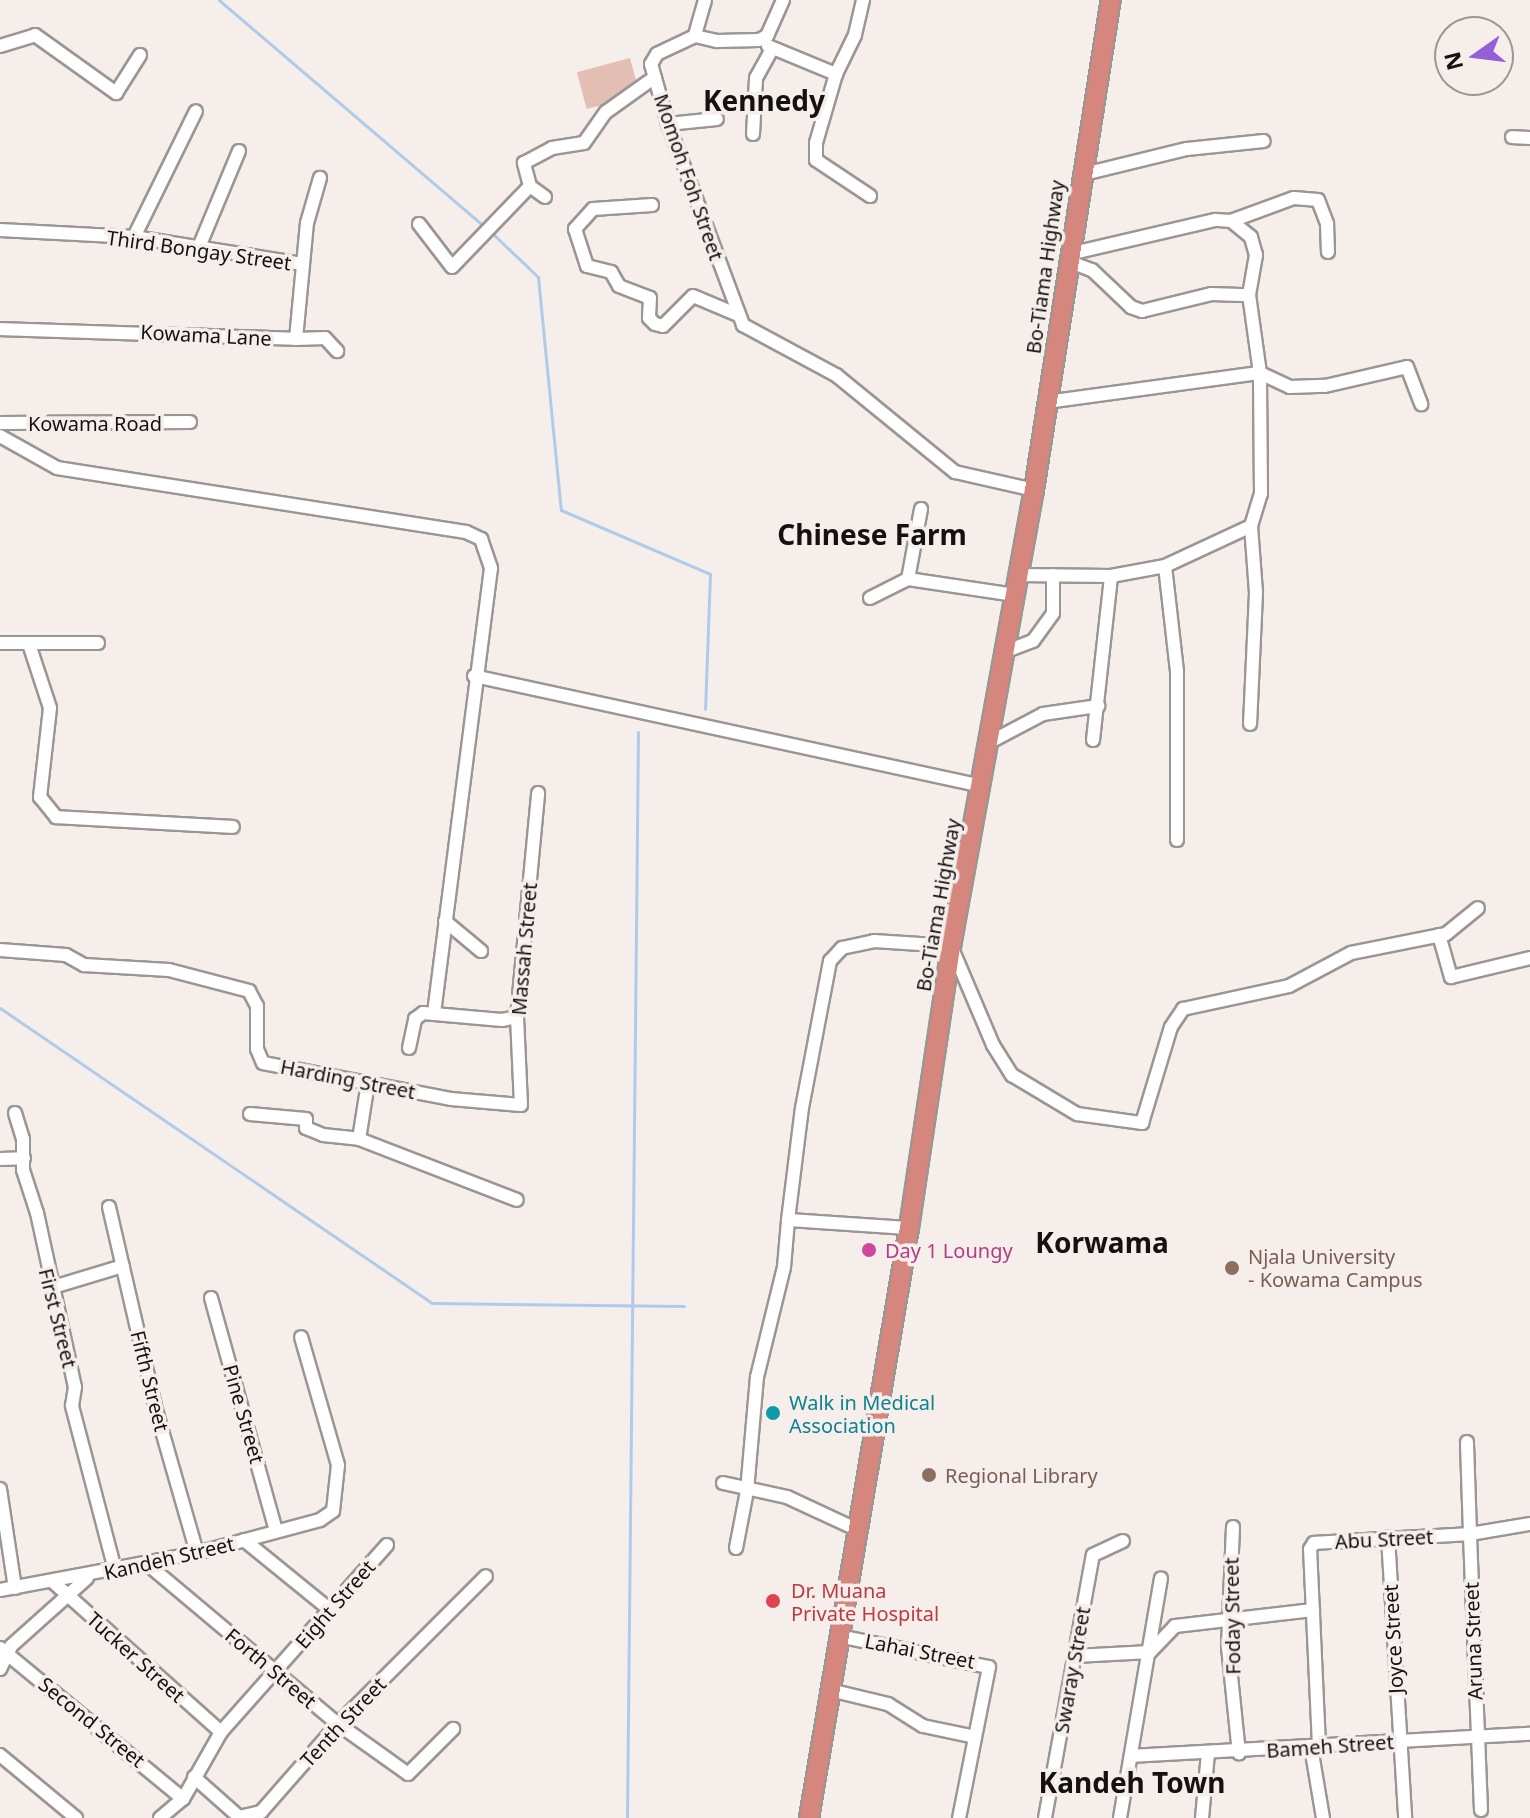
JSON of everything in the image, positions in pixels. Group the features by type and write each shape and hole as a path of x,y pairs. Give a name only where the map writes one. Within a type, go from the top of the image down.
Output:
{"highway":[{"name":"Bo-Tiama Highway","path":"809,1818 909,1228 951,946 1034,490 1080,175 1111,0"}],"street":[{"path":"705,0 695,36 759,40 767,36 783,0"},
{"path":"863,0 855,35 836,74 816,143 816,160 870,196"},
{"path":"0,46 35,35 111,92 121,91 140,55"},
{"name":"Momoh Foh Street","path":"695,36 652,59 668,124 717,260 733,288 738,315"},
{"path":"759,40 772,49 836,74"},
{"path":"753,134 756,78 772,49"},
{"path":"545,197 530,186 524,163 552,148 584,143 606,112 655,77"},
{"path":"134,237 196,111"},
{"path":"668,124 717,119"},
{"path":"1512,137 1530,138"},
{"path":"1080,175 1187,149 1264,141"},
{"path":"199,247 239,151"},
{"name":"Kowama Lane","path":"0,329 296,339 302,264 320,178"},
{"path":"419,224 452,267 530,186"},
{"path":"1068,257 1215,220 1231,221 1294,198 1318,200 1327,224 1328,252"},
{"path":"652,205 593,209 575,229 587,266 611,272 619,286 650,298 649,318 655,324 663,326 693,296 738,315 751,334 836,375 955,472 1034,490"},
{"path":"1231,221 1251,237 1256,255 1249,295 1260,373 1261,494 1251,526 1256,593 1250,724"},
{"name":"Third Bongay Street","path":"0,230 134,237 302,264"},
{"path":"1068,257 1092,270 1131,307 1142,311 1211,294 1249,295"},
{"path":"296,339 325,338 337,351"},
{"path":"1047,402 1260,373 1290,387 1325,386 1407,367 1421,404"},
{"name":"Kowama Road","path":"0,423 190,422"},
{"path":"0,436 57,468 466,532 481,539 491,568 474,676 434,1011"},
{"path":"908,579 921,509"},
{"path":"1017,575 1111,576 1165,566 1251,526"},
{"path":"1165,566 1177,671 1177,840"},
{"path":"1004,652 1033,641 1053,613 1053,575"},
{"path":"1093,740 1111,576"},
{"path":"870,598 908,579 1015,595"},
{"path":"0,643 98,643"},
{"path":"29,644 50,708 40,797 56,817 233,827"},
{"path":"474,676 982,786"},
{"path":"990,742 1043,714 1098,706"},
{"name":"Massah Street","path":"521,1105 517,1017 538,793"},
{"path":"736,1548 747,1491 757,1377 784,1267 802,1108 830,961 842,948 874,941 951,946 993,1045 1012,1075 1077,1114 1142,1123 1171,1027 1183,1009 1289,986 1351,953 1439,935 1478,908"},
{"path":"445,921 477,946 486,932"},
{"path":"1439,935 1451,977 1529,955"},
{"name":"Harding Street","path":"0,950 66,955 84,965 169,970 249,991 257,1006 257,1049 263,1063 451,1099 521,1105"},
{"path":"409,1048 415,1019 434,1011 459,1018 517,1017"},
{"path":"359,1139 368,1083"},
{"name":"First Street","path":"15,1113 50,1288 75,1387 72,1406 115,1570"},
{"path":"250,1114 306,1119 306,1128 323,1135 359,1139 517,1200"},
{"path":"0,1159 24,1158"},
{"name":"Fifth Street","path":"109,1207 156,1410 197,1553"},
{"path":"788,1220 909,1228"},
{"path":"50,1288 123,1266"},
{"name":"Pine Street","path":"211,1298 276,1531"},
{"name":"Kandeh Street","path":"0,1590 90,1576 197,1553 333,1511 338,1465 301,1337"},
{"path":"1467,1442 1470,1534 1530,1524"},
{"path":"723,1483 747,1491 787,1497 858,1530"},
{"path":"0,1489 15,1588"},
{"name":"Foday Street","path":"1233,1527 1229,1623 1239,1753"},
{"name":"Abu Street","path":"1323,1818 1315,1747 1310,1549 1314,1543 1470,1534"},
{"name":"Aruna Street","path":"1470,1534 1481,1810"},
{"name":"Joyce Street","path":"1388,1537 1405,1818"},
{"path":"244,1540 329,1609"},
{"name":"Swaray Street","path":"1045,1818 1093,1555 1123,1541"},
{"name":"Eight Street","path":"183,1799 221,1732 387,1545"},
{"name":"Forth Street","path":"146,1563 338,1724 408,1774 453,1729"},
{"path":"0,1669 3,1651 90,1576"},
{"name":"Tenth Street","path":"194,1777 239,1817 261,1812 338,1724 486,1576"},
{"path":"1120,1818 1161,1578"},
{"name":"Tucker Street","path":"52,1581 221,1732"},
{"path":"1075,1656 1150,1652 1175,1626 1229,1623 1313,1610"},
{"name":"Lahai Street","path":"839,1636 987,1664 991,1672 959,1818"},
{"name":"Second Street","path":"3,1651 88,1715 183,1799"},
{"path":"830,1690 888,1704 923,1726 975,1737"},
{"name":"Bameh Street","path":"1131,1756 1239,1753 1399,1740 1530,1734"},
{"path":"1202,1818 1208,1753"},
{"path":"0,1755 76,1818"},
{"path":"160,1818 183,1799"}],"shaded area":[{"path":"630,58 640,95 587,109 577,72"}],"waterway":[{"path":"219,0 486,228"},
{"path":"492,233 538,277 561,510 710,574 705,709"},
{"path":"627,1818 638,732"},
{"path":"0,1008 432,1303 684,1306"}],"place":[{"name":"Day 1 Loungy","path":"869,1250"},
{"name":"Njala University - Kowama Campus","path":"1232,1268"},
{"name":"Walk in Medical Association","path":"773,1413"},
{"name":"Regional Library","path":"929,1475"},
{"name":"Dr. Muana Private Hospital","path":"773,1601"}],"district":[{"name":"Kennedy","path":"764,100"},
{"name":"Chinese Farm","path":"872,534"},
{"name":"Korwama","path":"1102,1242"},
{"name":"Kandeh Town","path":"1132,1782"}]}
